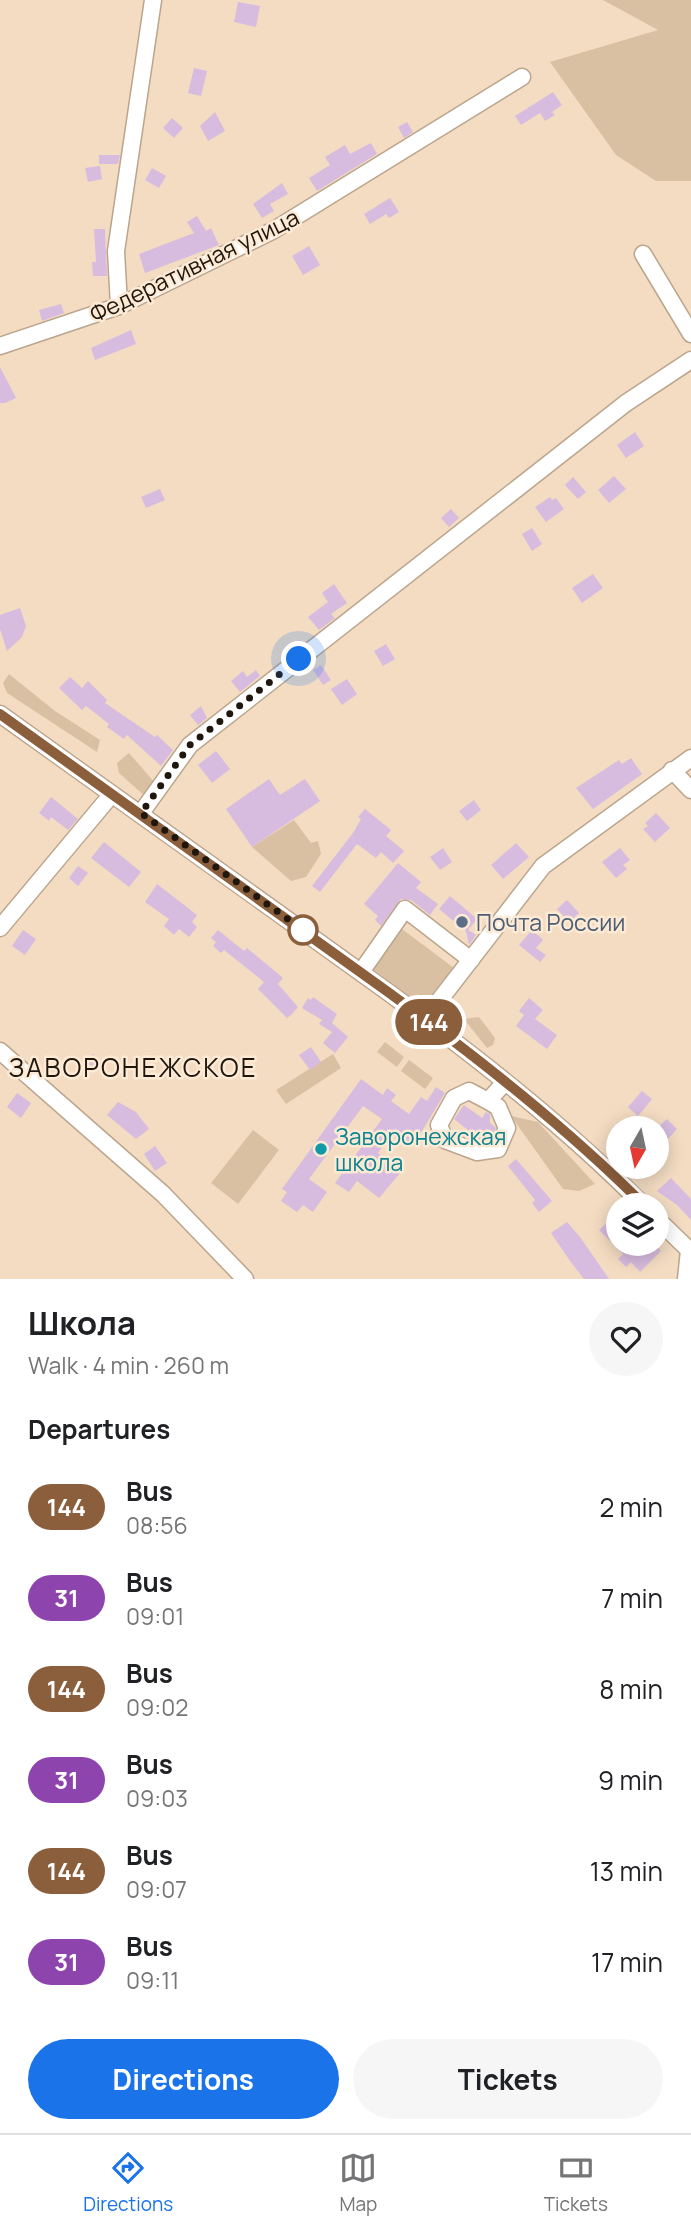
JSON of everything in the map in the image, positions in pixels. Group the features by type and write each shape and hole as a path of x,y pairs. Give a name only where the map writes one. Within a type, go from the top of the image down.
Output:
{"street":[{"path":"119,306 116,251 153,0"},
{"name":"Федеративная улица","path":"0,346 119,306 274,230 522,77"},
{"path":"643,254 691,334"},
{"path":"141,813 190,745 626,403 691,360"},
{"path":"0,714 425,1019 578,1140 632,1193"},
{"path":"425,1019 543,866 691,758"},
{"path":"672,770 691,790"},
{"path":"0,928 112,794"},
{"path":"361,972 405,909 471,960"},
{"path":"0,1051 163,1194 245,1279"},
{"path":"488,1101 505,1082"},
{"path":"469,1091 488,1101 498,1107 507,1128 498,1149 477,1152 445,1140 439,1125 454,1098 469,1091"},
{"path":"669,1231 690,1251 686,1279"}],"shaded area":[{"path":"603,0 691,0 691,181 656,181 616,155 550,62 658,30"},
{"path":"9,674 55,711 100,740 97,752 7,693 3,683"},
{"path":"129,753 155,783 147,798 119,773 117,763"},
{"path":"294,820 311,843 318,841 321,854 306,877 291,881 252,847"},
{"path":"398,926 458,971 429,1011 369,966"},
{"path":"479,1017 495,1038 493,1045 487,1048 464,1019"},
{"path":"385,1042 404,1057 397,1067 377,1052"},
{"path":"333,1054 341,1068 286,1104 276,1090"},
{"path":"409,1060 433,1078 425,1089 401,1071"},
{"path":"511,1116 538,1122 595,1184 579,1191 563,1189"},
{"path":"253,1130 279,1150 238,1204 211,1183"}],"building":[{"path":"238,2 260,6 256,27 234,22"},
{"path":"194,68 207,71 201,96 188,93"},
{"path":"553,92 562,105 552,112 555,115 545,121 540,113 521,125 515,116"},
{"path":"215,112 225,131 208,141 200,126"},
{"path":"172,118 183,128 174,138 163,128"},
{"path":"407,122 413,132 404,138 398,127"},
{"path":"371,143 377,154 317,191 309,178 330,165 325,157 345,145 350,154"},
{"path":"99,155 120,155 118,164 99,164"},
{"path":"100,166 102,179 88,182 85,168"},
{"path":"152,168 166,176 159,188 145,180"},
{"path":"282,183 288,194 270,204 274,211 262,218 253,204"},
{"path":"390,198 399,212 389,218 386,214 370,224 364,214"},
{"path":"197,216 206,231 211,228 219,245 145,273 139,254 194,233 187,222"},
{"path":"94,229 105,229 107,276 93,276 92,262 96,262"},
{"path":"309,246 320,265 303,275 292,256"},
{"path":"61,304 64,313 42,321 39,310"},
{"path":"131,330 136,344 95,360 91,348"},
{"path":"0,367 16,398 5,403 0,403"},
{"path":"635,432 644,446 626,458 617,445"},
{"path":"614,476 626,489 609,503 598,490"},
{"path":"573,477 586,492 578,499 565,485"},
{"path":"160,489 165,500 146,508 141,497"},
{"path":"550,497 552,500 556,498 564,509 546,522 535,507"},
{"path":"451,509 459,518 449,527 441,518"},
{"path":"532,528 542,544 532,551 522,534"},
{"path":"593,574 603,588 582,603 572,588"},
{"path":"334,584 347,603 331,614 335,618 319,630 308,617 328,602 322,593"},
{"path":"20,608 26,626 22,637 7,651 0,629 0,615"},
{"path":"386,644 395,659 383,666 374,651"},
{"path":"321,665 331,680 323,685 313,670"},
{"path":"256,670 260,676 240,692 231,681 243,671 247,677"},
{"path":"70,677 82,688 88,681 107,700 105,703 155,737 157,735 173,750 161,766 127,735 124,739 107,727 109,724 86,706 82,710 59,688"},
{"path":"347,679 357,694 342,705 331,689"},
{"path":"201,706 207,718 198,725 190,715"},
{"path":"216,751 230,769 212,783 198,765"},
{"path":"631,758 642,774 593,809 576,788 619,760 622,764"},
{"path":"269,779 280,795 305,779 320,801 252,847 226,809"},
{"path":"51,797 78,819 68,830 51,817 49,821 39,813"},
{"path":"474,800 481,810 467,821 459,811"},
{"path":"365,809 391,830 386,836 404,851 393,863 381,852 376,858 357,844 320,892 312,886 353,833 361,819 358,817"},
{"path":"656,813 670,828 655,842 643,829 648,826 645,823"},
{"path":"104,842 141,872 129,887 91,858"},
{"path":"516,843 529,857 503,879 491,865"},
{"path":"443,848 452,862 440,870 430,857"},
{"path":"620,848 630,860 623,865 627,869 616,878 602,862"},
{"path":"398,863 421,882 416,888 438,904 430,915 411,900 401,899 381,926 375,920 378,916 364,904"},
{"path":"78,866 88,873 78,886 69,878"},
{"path":"157,884 197,915 192,922 197,927 189,937 179,929 174,935 164,926 169,919 145,902"},
{"path":"450,896 477,919 468,930 476,935 469,945 466,931 439,909"},
{"path":"567,900 579,913 569,922 557,909"},
{"path":"23,930 36,939 25,955 12,946"},
{"path":"218,930 244,951 247,948 283,978 278,984 298,1007 291,1015 287,1018 258,989 264,982 224,950 221,953 213,946 216,942 211,938"},
{"path":"532,930 543,940 536,948 546,955 540,962 519,945"},
{"path":"313,997 337,1014 332,1023 348,1037 335,1053 323,1043 332,1032 319,1024 322,1020 302,1008 308,998 311,1000"},
{"path":"529,998 543,1010 535,1019 557,1035 547,1049 516,1026 524,1015 519,1011"},
{"path":"311,1047 321,1062 310,1070 299,1055"},
{"path":"93,1054 100,1061 91,1072 83,1066"},
{"name":"Заворонежская школа","path":"361,1079 383,1095 387,1088 396,1095 391,1101 409,1114 421,1097 427,1101 436,1087 445,1093 413,1146 393,1131 378,1153 401,1172 379,1198 357,1181 349,1192 335,1183 382,1119 363,1106 309,1179 327,1192 313,1212 303,1205 297,1212 281,1201 287,1192 282,1189"},
{"path":"642,1091 652,1099 638,1116 628,1107"},
{"path":"17,1093 31,1103 21,1118 7,1107"},
{"path":"118,1102 136,1112 149,1129 136,1139 107,1115"},
{"path":"464,1105 482,1118 486,1112 490,1114 490,1123 496,1128 491,1139 482,1141 454,1119"},
{"path":"669,1121 677,1129 669,1138"},
{"path":"155,1146 167,1163 155,1171 144,1154"},
{"path":"516,1159 552,1201 539,1212 532,1203 535,1200 508,1166"},
{"path":"671,1178 691,1199 691,1220 669,1199 669,1193 657,1191"},
{"path":"567,1222 609,1279 584,1279 570,1261 551,1233"},
{"path":"606,1223 606,1237 599,1230"},
{"path":"621,1256 656,1256 640,1272 631,1262 626,1267 618,1259"}],"bus line":[{"name":"144","path":"0,714 230,876 425,1019 578,1140 632,1193"}],"place":[{"name":"Почта России","path":"462,922"},
{"name":"Заворонежская школа","path":"321,1149"}],"district":[{"name":"ЗАВОРОНЕЖСКОЕ","path":"133,1067"}],"route":[{"path":"299,659 190,745 141,813 303,930"}]}
